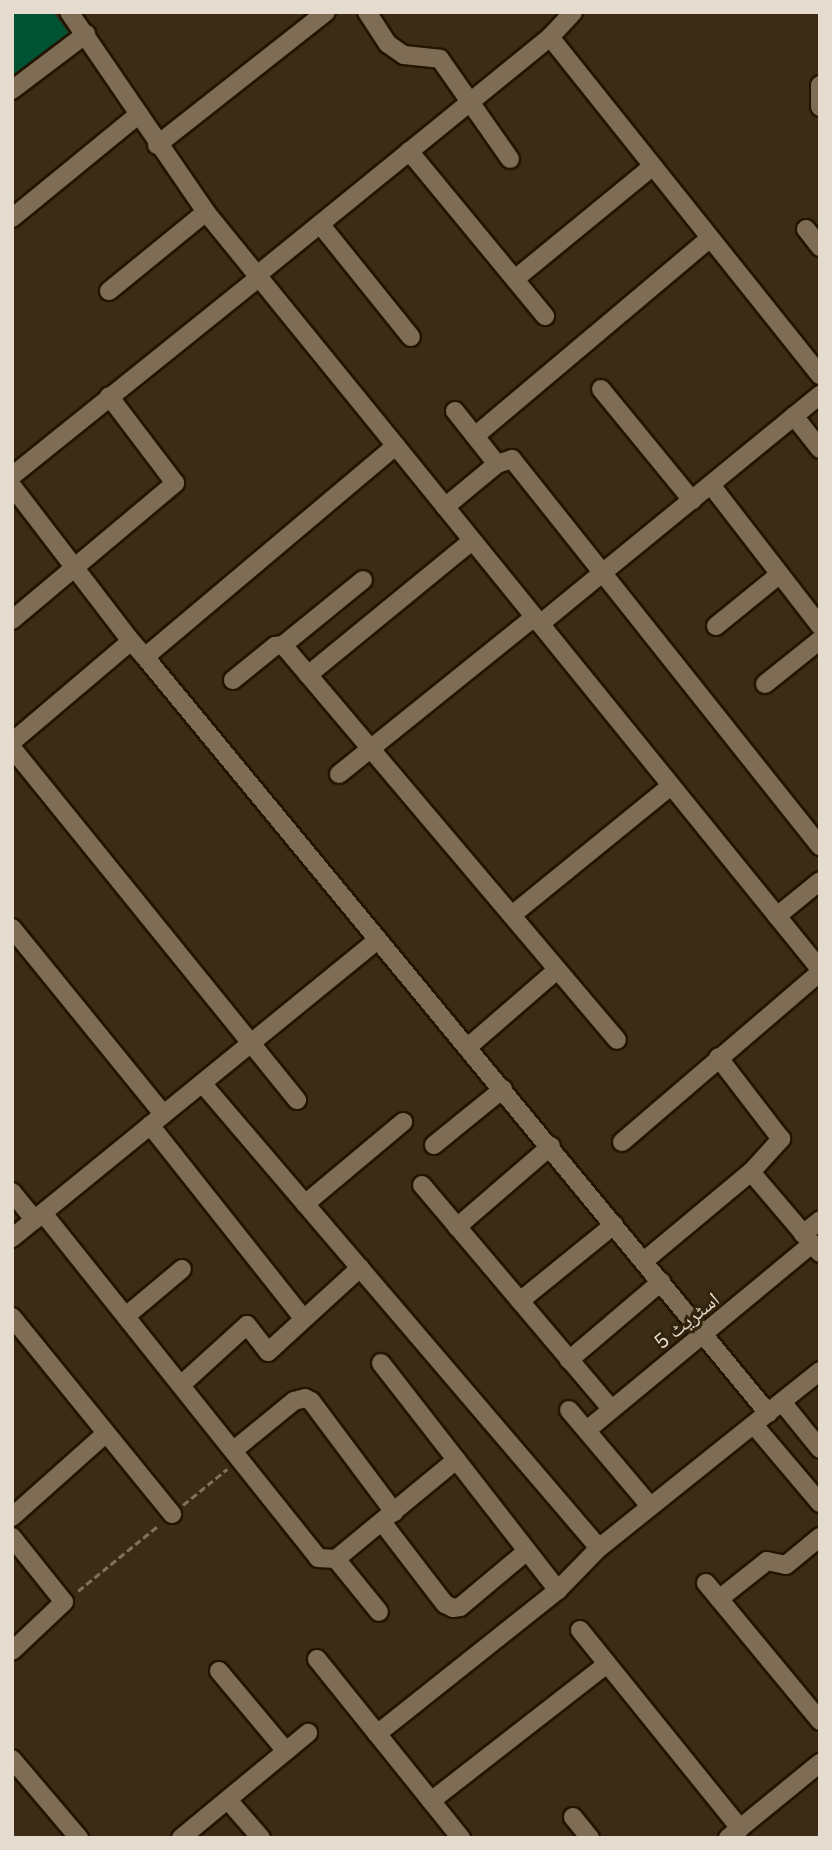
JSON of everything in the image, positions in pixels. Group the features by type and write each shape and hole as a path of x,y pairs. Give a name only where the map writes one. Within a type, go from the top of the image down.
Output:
{"street":[{"path":"69,12 157,145 206,212 820,970 622,1142"},
{"path":"157,145 327,12"},
{"path":"367,12 388,44 404,55 440,60 467,103 510,159"},
{"path":"12,477 550,37 573,12"},
{"path":"12,90 86,34"},
{"path":"550,37 820,374"},
{"path":"820,85 820,107"},
{"path":"12,218 139,114"},
{"path":"409,151 545,316"},
{"path":"515,279 653,166"},
{"path":"109,291 206,212"},
{"path":"320,224 411,337"},
{"path":"806,229 820,247"},
{"path":"475,436 710,238"},
{"path":"601,389 692,500"},
{"path":"12,620 176,483 109,396"},
{"path":"339,774 604,572 820,396"},
{"path":"455,411 497,464"},
{"path":"794,416 820,449"},
{"path":"145,657 396,446"},
{"path":"445,508 497,464 512,459 820,846"},
{"path":"711,485 820,626"},
{"path":"12,486 131,641 551,1146 768,1413 820,1503"},
{"path":"308,675 472,541"},
{"path":"716,626 780,575"},
{"path":"233,680 275,646 283,645 362,580"},
{"path":"765,684 820,640"},
{"path":"12,742 131,641"},
{"path":"283,645 617,1040"},
{"path":"12,748 297,1100"},
{"path":"512,915 671,786"},
{"path":"777,916 820,881"},
{"path":"12,928 302,1317"},
{"path":"12,1238 378,940"},
{"path":"468,1047 557,970"},
{"path":"644,1261 751,1172 777,1146 780,1133 718,1057"},
{"path":"202,1083 599,1548"},
{"path":"434,1145 503,1089"},
{"path":"305,1204 403,1122"},
{"path":"457,1227 551,1146"},
{"path":"751,1172 812,1243"},
{"path":"422,1185 611,1409"},
{"path":"12,1192 39,1216 125,1316 318,1558 336,1559 457,1460"},
{"name":"اسٹریٹ 5","path":"587,1430 705,1335 812,1243 820,1220"},
{"path":"520,1301 614,1224"},
{"path":"181,1385 247,1325 268,1352 302,1317 360,1268"},
{"path":"125,1316 182,1269"},
{"path":"569,1360 661,1282"},
{"path":"12,1317 104,1434 172,1514"},
{"path":"381,1363 558,1590"},
{"path":"377,1734 558,1590 594,1558 599,1548 820,1371"},
{"path":"237,1454 294,1401 304,1398 311,1401 445,1604 453,1608 527,1551"},
{"path":"569,1410 650,1506"},
{"path":"768,1413 820,1449"},
{"path":"12,1517 104,1434"},
{"path":"12,1537 64,1602 12,1651"},
{"path":"719,1599 767,1561 786,1565 820,1537"},
{"path":"336,1559 379,1612"},
{"path":"706,1583 820,1721"},
{"path":"580,1630 734,1833 820,1763"},
{"path":"317,1659 461,1838"},
{"path":"431,1801 607,1664"},
{"path":"219,1671 286,1751"},
{"path":"181,1838 308,1733"},
{"path":"12,1759 79,1838"},
{"path":"228,1800 261,1838"},
{"path":"573,1817 590,1838"}],"path":[{"path":"64,1602 172,1514 237,1454"}],"green space":[{"path":"12,12 53,12 72,37 12,82"}]}
